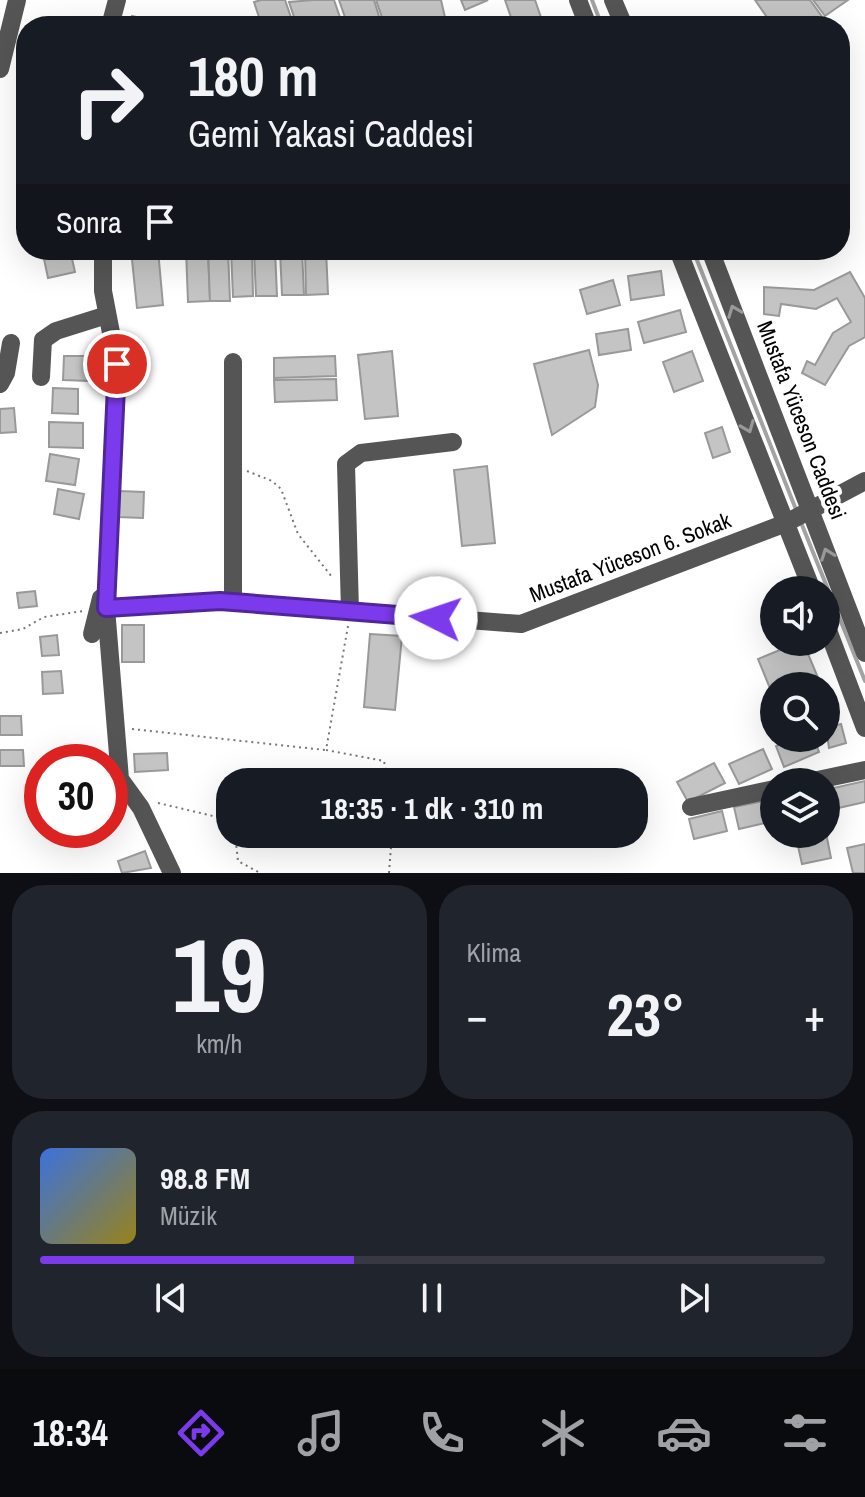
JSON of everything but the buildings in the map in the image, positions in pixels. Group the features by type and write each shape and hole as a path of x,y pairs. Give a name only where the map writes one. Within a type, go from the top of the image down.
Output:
{"street":[{"path":"0,69 17,0"},
{"path":"103,260 103,291 117,364 104,602 119,728 120,779 141,808 172,873"},
{"name":"Mustafa Yüceson Caddesi","path":"683,260 798,516 865,653"},
{"name":"Mustafa Yüceson Caddesi","path":"713,260 798,516 809,576"},
{"path":"41,377 43,340 56,331 107,315"},
{"path":"0,384 6,373 11,343"},
{"path":"233,362 233,602"},
{"path":"350,611 344,468 349,460 361,453 453,442"},
{"name":"Mustafa Yüceson 6. Sokak","path":"104,602 233,602 521,624 798,516 865,481"},
{"path":"92,634 104,602"},
{"path":"838,656 865,728"},
{"path":"840,775 865,770"},
{"path":"691,807 760,792"}],"path":[{"path":"233,465 277,485 298,534 336,582 349,588"},
{"path":"0,633 23,629 44,617 104,602"},
{"path":"326,750 350,611"},
{"path":"119,728 326,750 384,761 385,768"},
{"path":"141,808 161,802 216,816"},
{"path":"237,848 238,861 260,873"},
{"path":"389,873 391,848"}],"waterway":[{"path":"592,0 598,16"},
{"path":"697,260 797,512"},
{"path":"800,520 865,681"}],"route":[{"path":"117,364 106,608 220,601 436,618"}]}
